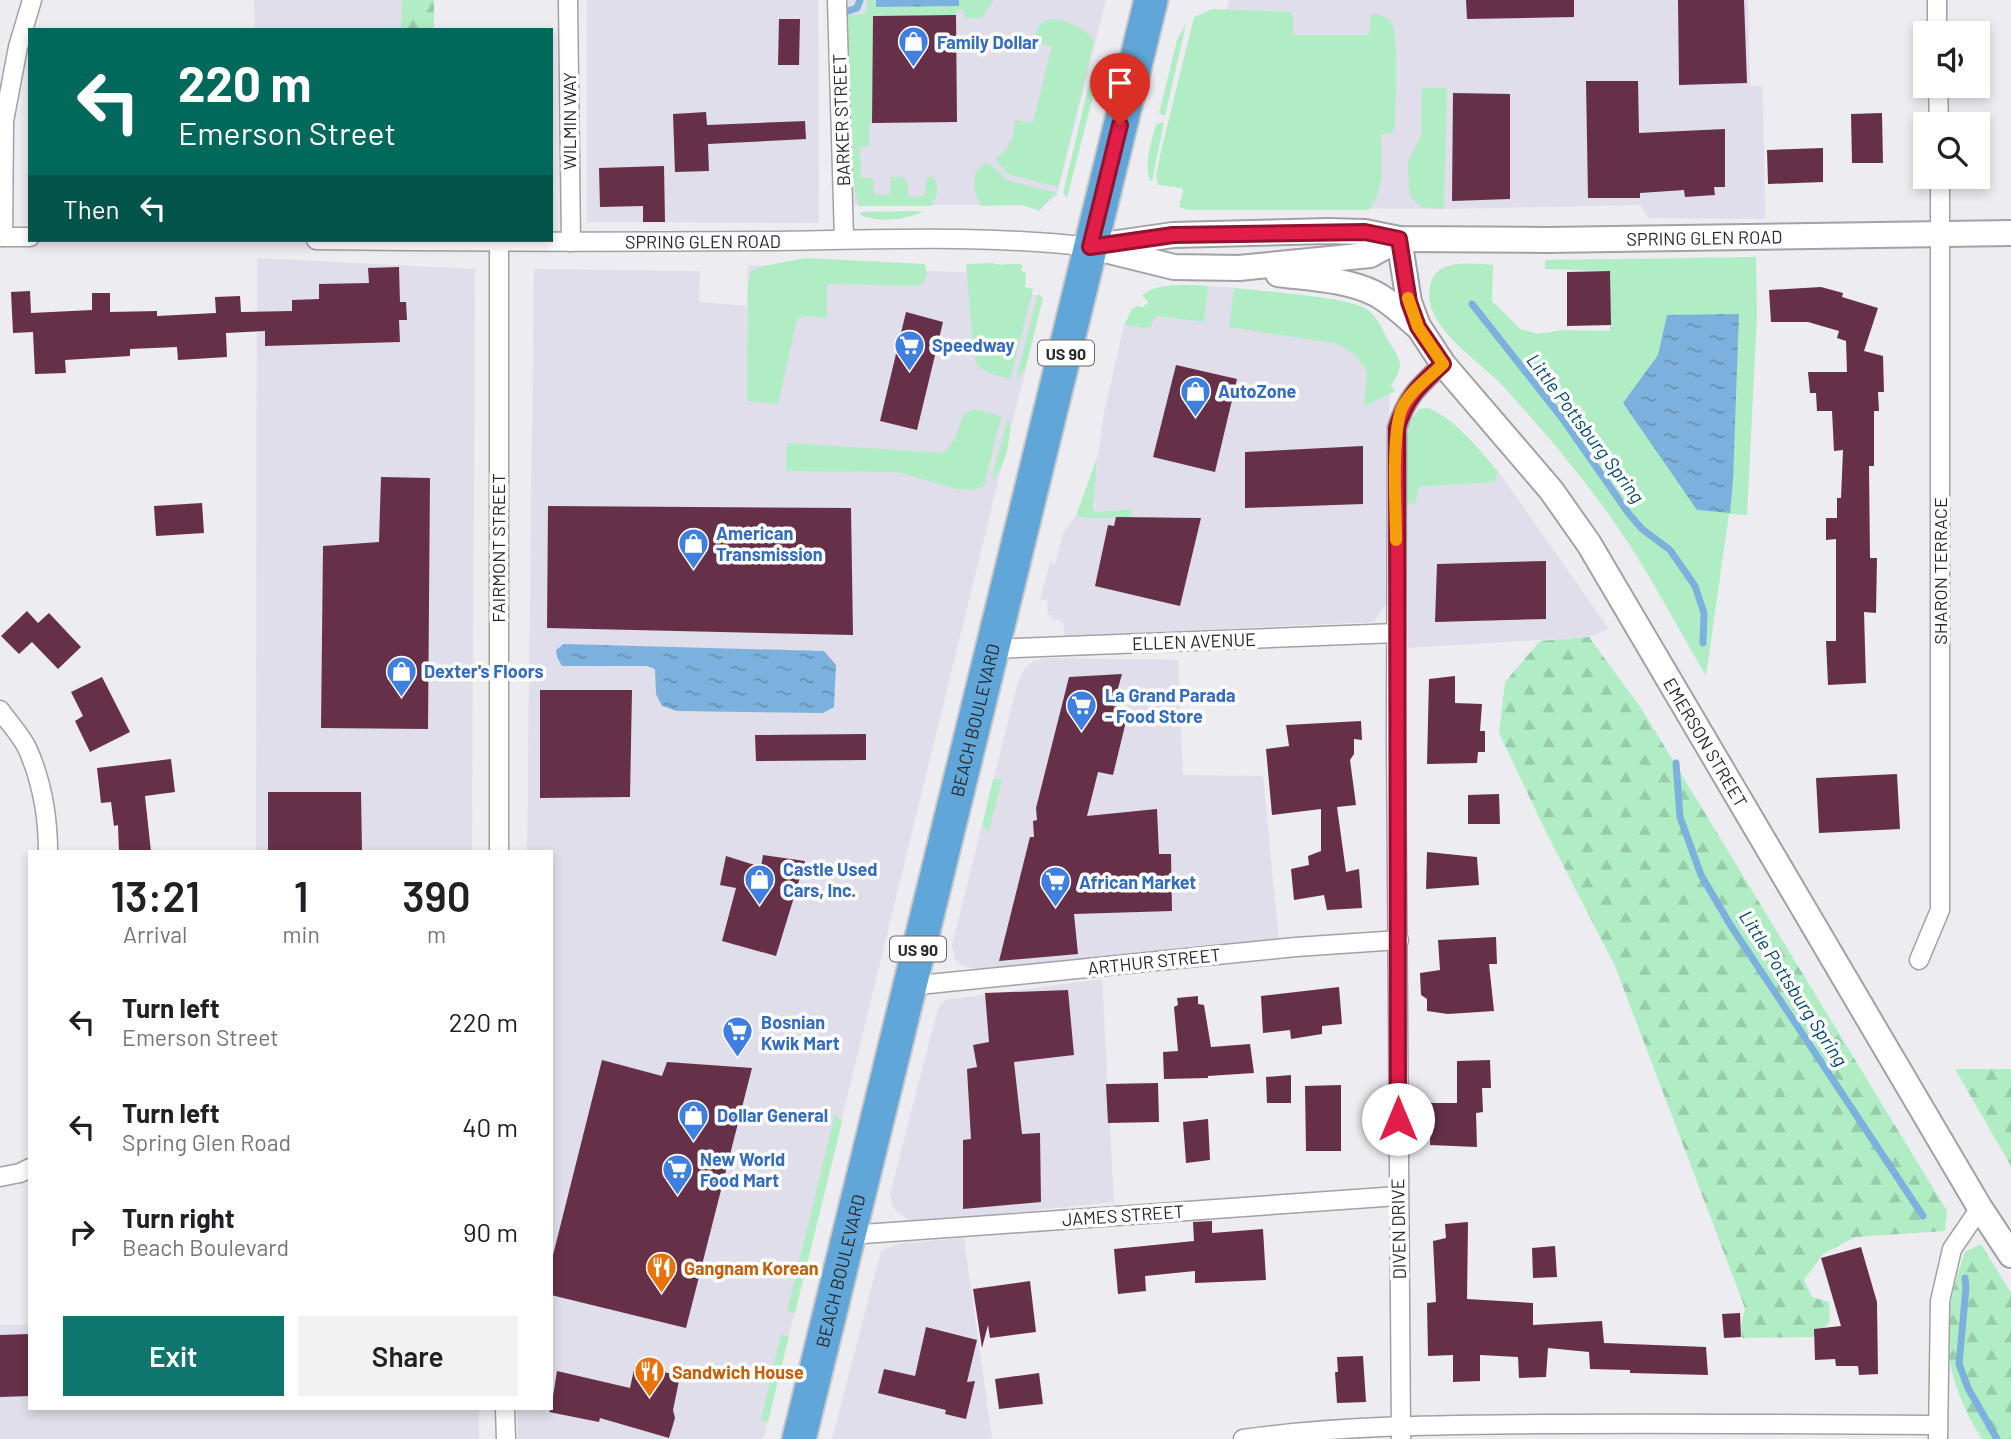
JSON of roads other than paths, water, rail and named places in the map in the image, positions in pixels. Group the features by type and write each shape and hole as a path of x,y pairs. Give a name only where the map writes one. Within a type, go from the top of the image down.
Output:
{"highway":[{"name":"BEACH BOULEVARD","path":"799,1439 1151,0"}],"main road":[{"name":"SPRING GLEN ROAD","path":"1090,247 1185,234 1365,232 1399,239 2011,233"},
{"name":"SPRING GLEN ROAD","path":"1090,247 1174,267 1239,268 1370,255 1399,239"},
{"name":"EMERSON STREET","path":"1399,239 1409,302 1418,327 1443,364 1551,491 1589,544 1980,1208 2011,1255"},
{"path":"1239,268 1347,284 1367,290 1396,307 1418,327"}],"street":[{"path":"28,237 2,237 4,121 18,47 33,0"},
{"name":"WILMIN WAY","path":"568,0 570,243"},
{"name":"BARKER STREET","path":"837,0 844,239"},
{"path":"1937,0 1937,21"},
{"name":"SHARON TERRACE","path":"1919,960 1940,909 1940,189"},
{"name":"SPRING GLEN ROAD","path":"438,242 844,239 1042,241 1090,247"},
{"name":"FAIRMONT STREET","path":"499,243 499,850"},
{"name":"DIVEN DRIVE","path":"1401,1432 1397,428 1402,408 1414,391 1443,364"},
{"name":"ELLEN AVENUE","path":"992,649 1396,633"},
{"path":"0,710 28,749 38,779 48,828 48,850"},
{"name":"ARTHUR STREET","path":"909,986 1296,947 1399,940"},
{"path":"0,1177 20,1174 28,1169"},
{"name":"JAMES STREET","path":"849,1234 1398,1196"},
{"path":"1243,1439 1294,1432 1401,1432 1670,1423 1938,1432 1940,1301 1952,1249 1980,1208"},
{"path":"505,1410 506,1439"}],"water":[{"path":"876,0 959,0 959,6 876,7"},
{"path":"1739,314 1730,513 1697,510 1623,403 1658,355 1667,315"},
{"path":"564,644 824,651 836,665 834,707 823,713 677,711 662,706 656,694 655,669 647,666 562,666 556,650"}],"waterway":[{"path":"848,11 857,8 860,0"},
{"name":"Little Pottsburg Spring","path":"1472,304 1562,418 1629,514 1642,529 1670,550 1695,586 1704,613 1703,643"},
{"name":"Little Pottsburg Spring","path":"1676,763 1680,817 1701,875 1731,926 1923,1216"},
{"name":"Little Pottsburg Spring","path":"1965,1278 1959,1364 1968,1388 1997,1439"}],"place":[{"name":"Family Dollar","path":"914,69"},
{"name":"Speedway","path":"909,372"},
{"name":"AutoZone","path":"1195,418"},
{"name":"American Transmission","path":"693,570"},
{"name":"Dexter's Floors","path":"401,698"},
{"name":"La Grand Parada - Food Store","path":"1082,732"},
{"name":"Castle Used Cars, Inc.","path":"760,906"},
{"name":"African Market","path":"1056,909"},
{"name":"Bosnian Kwik Mart","path":"738,1059"},
{"name":"Dollar General","path":"694,1142"},
{"name":"New World Food Mart","path":"677,1196"},
{"name":"Gangnam Korean","path":"661,1295"},
{"name":"Sandwich House","path":"649,1399"}]}
